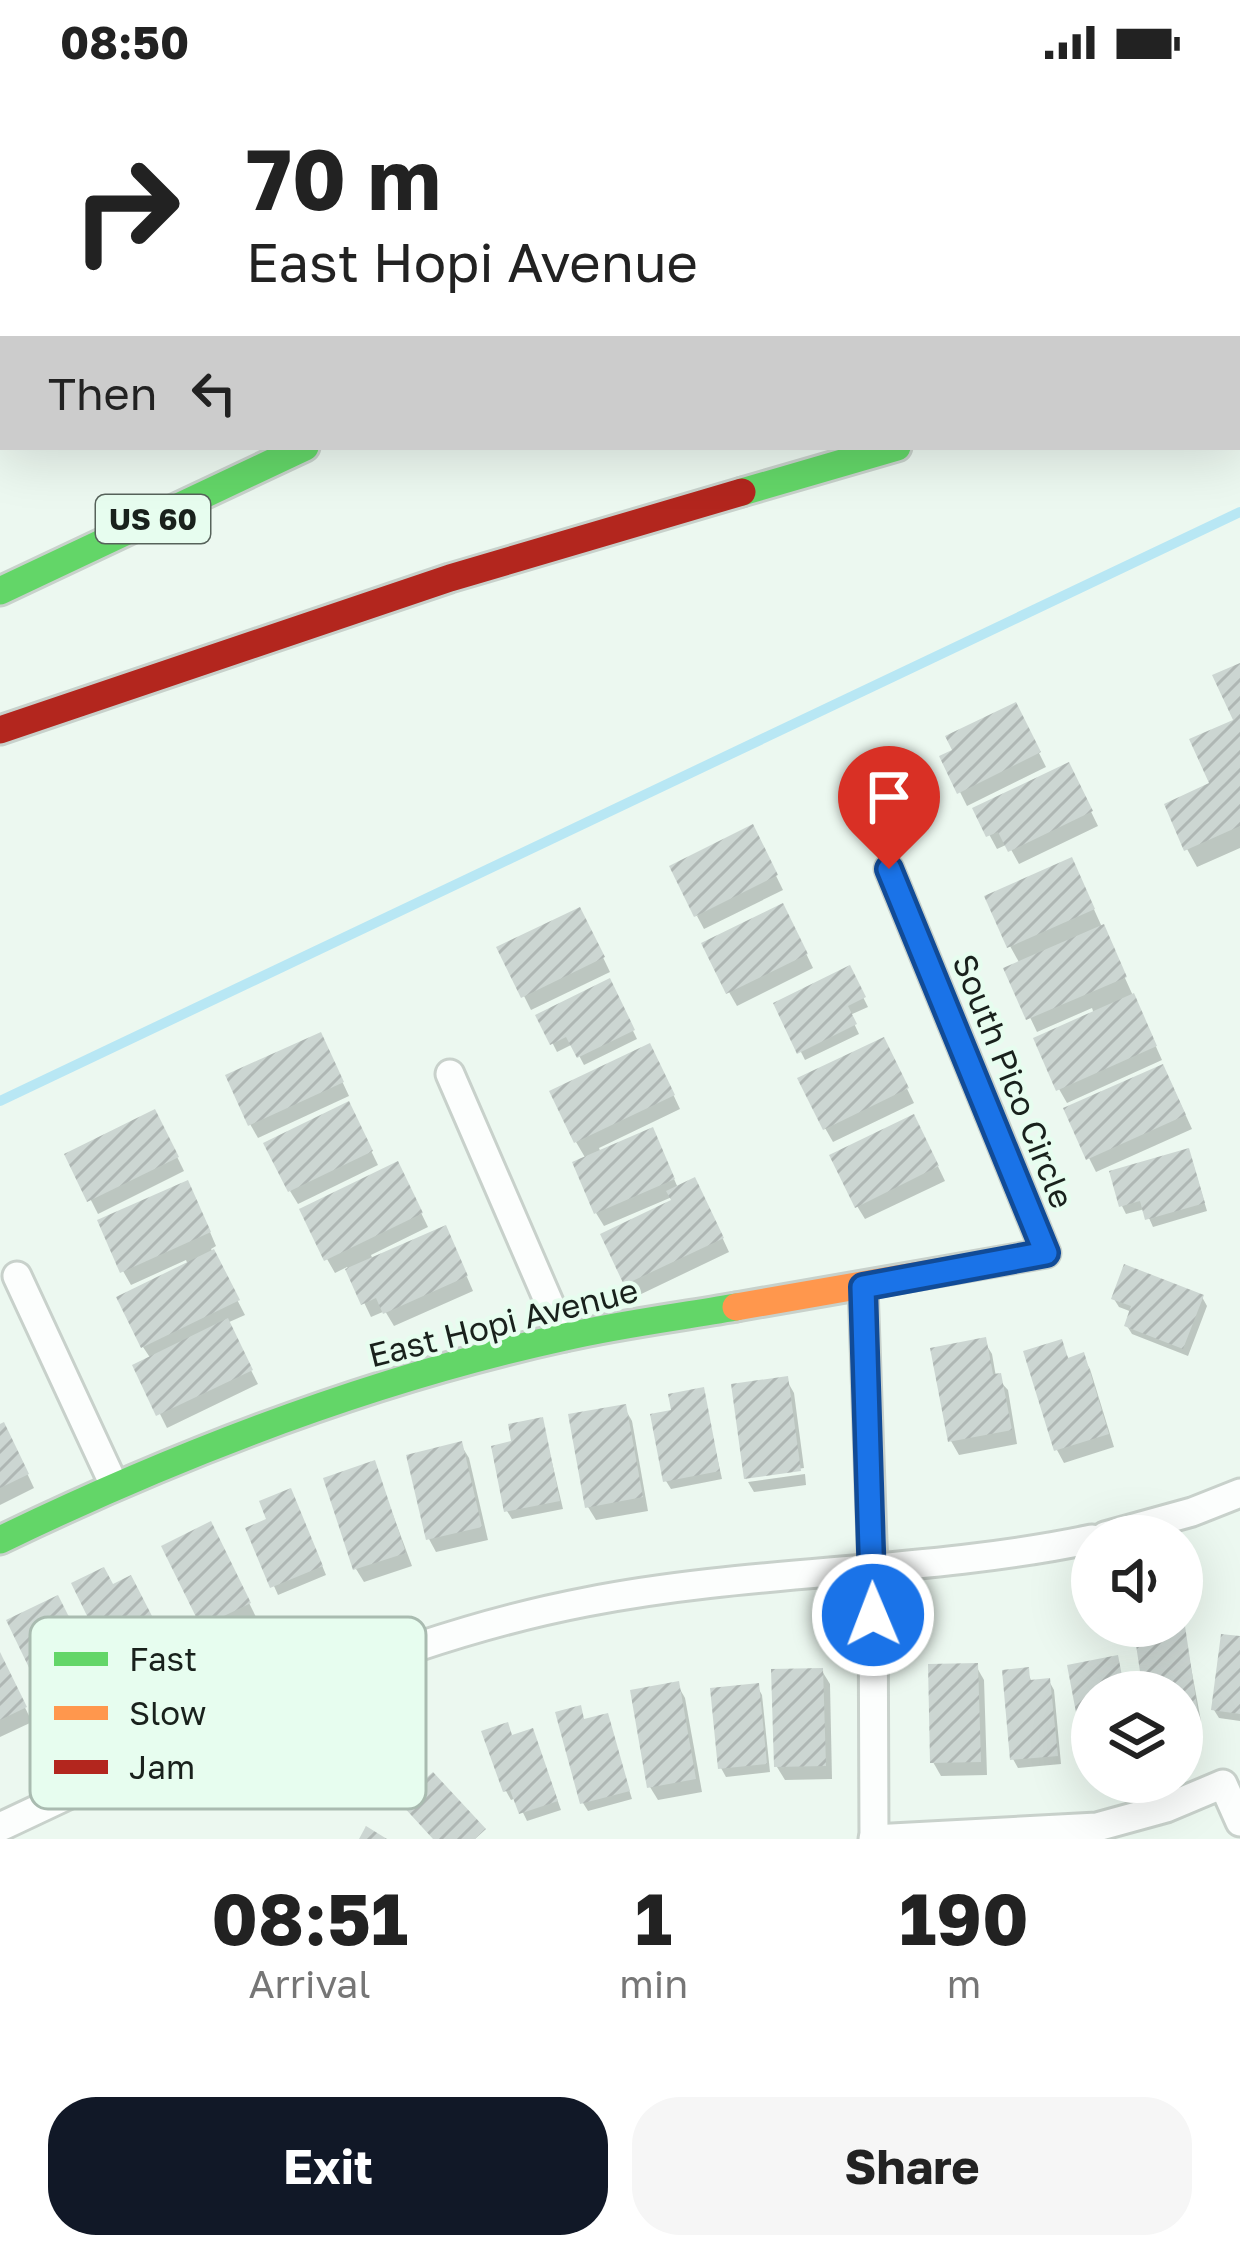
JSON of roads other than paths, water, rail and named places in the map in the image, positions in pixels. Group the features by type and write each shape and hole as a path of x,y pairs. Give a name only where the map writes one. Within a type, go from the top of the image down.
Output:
{"main road":[{"name":"US 60","path":"0,591 299,450"},
{"path":"0,730 450,578 887,450"},
{"name":"South Pico Circle","path":"889,869 1046,1253"},
{"name":"East Hopi Avenue","path":"0,1540 114,1485 337,1400 564,1337 1046,1253"}],"street":[{"path":"449,1074 564,1337"},
{"path":"17,1276 114,1485"},
{"path":"863,1287 873,1570 874,1839 1096,1827 1166,1808 1223,1784 1240,1822"},
{"path":"1184,1515 1240,1493"},
{"path":"426,1643 580,1603 694,1583 873,1570 1071,1543"},
{"path":"0,1827 39,1809"}],"waterway":[{"path":"0,1101 1240,512"}]}
